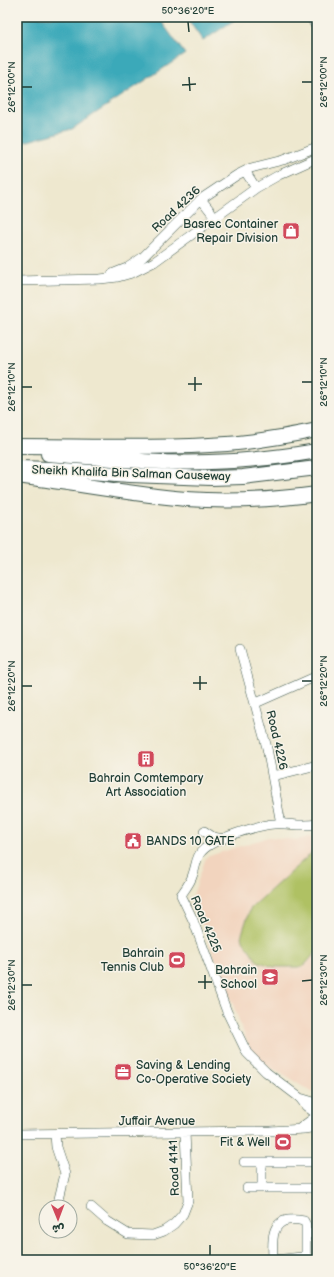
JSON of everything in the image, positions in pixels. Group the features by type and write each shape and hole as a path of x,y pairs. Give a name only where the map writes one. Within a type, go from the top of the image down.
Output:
{"highway":[{"path":"17,446 164,447 221,444 254,441 317,430"},
{"name":"Sheikh Khalifa Bin Salman Causeway","path":"17,452 139,460 209,462 273,458 317,451"},
{"name":"Sheikh Khalifa Bin Salman Causeway","path":"17,468 130,475 212,478 243,477 317,468"},
{"path":"17,476 113,491 188,499 261,499 317,494"}],"street":[{"path":"311,17 317,30"},
{"name":"Road 4236","path":"100,279 127,268 143,257 201,199 246,170 292,157 317,147"},
{"name":"Road 4236","path":"17,280 100,279 126,276 164,256 256,188 279,175 315,160"},
{"path":"246,170 256,188"},
{"path":"201,199 216,217"},
{"path":"240,649 256,703"},
{"name":"Road 4226","path":"282,824 273,776 256,703 317,676"},
{"path":"273,776 317,765"},
{"path":"204,831 213,837 224,838 250,829 273,824 300,826 317,824"},
{"name":"Road 4225","path":"224,838 208,846 199,854 190,882 181,895 193,920 227,1012 247,1053 258,1066 300,1098 306,1106 316,1114"},
{"name":"Road 4225","path":"300,1098 317,1103"},
{"path":"298,1130 316,1114"},
{"name":"Juffair Avenue","path":"17,1134 270,1131 298,1130 317,1126"},
{"name":"Road 4141","path":"91,1208 128,1234 153,1236 174,1224 183,1214 188,1201 185,1132"},
{"path":"55,1134 56,1147 65,1174 58,1199"},
{"path":"244,1162 317,1162"},
{"path":"262,1163 262,1188"},
{"path":"247,1188 317,1188"},
{"path":"287,1220 302,1220 306,1225 306,1254 304,1257 274,1260 274,1231 279,1224 287,1220"},
{"path":"306,1234 317,1233"}],"shaded area":[{"name":"Bahrain School","path":"317,835 317,1095 253,1057 192,898 206,857 269,837 297,840"}],"green space":[{"path":"317,848 317,951 303,967 274,967 257,961 241,937 250,909"}],"water":[{"path":"17,17 158,17 185,54 72,129 17,144"},
{"path":"186,17 239,17 203,41"}],"place":[{"name":"Basrec Container Repair Division","path":"291,231"},
{"name":"Bahrain Comtempary Art Association","path":"146,759"},
{"name":"BANDS 10 GATE","path":"133,841"},
{"name":"Bahrain Tennis Club","path":"177,960"},
{"name":"Bahrain School","path":"270,977"},
{"name":"Saving & Lending Co-Operative Society","path":"123,1072"},
{"name":"Fit & Well","path":"283,1142"}]}
